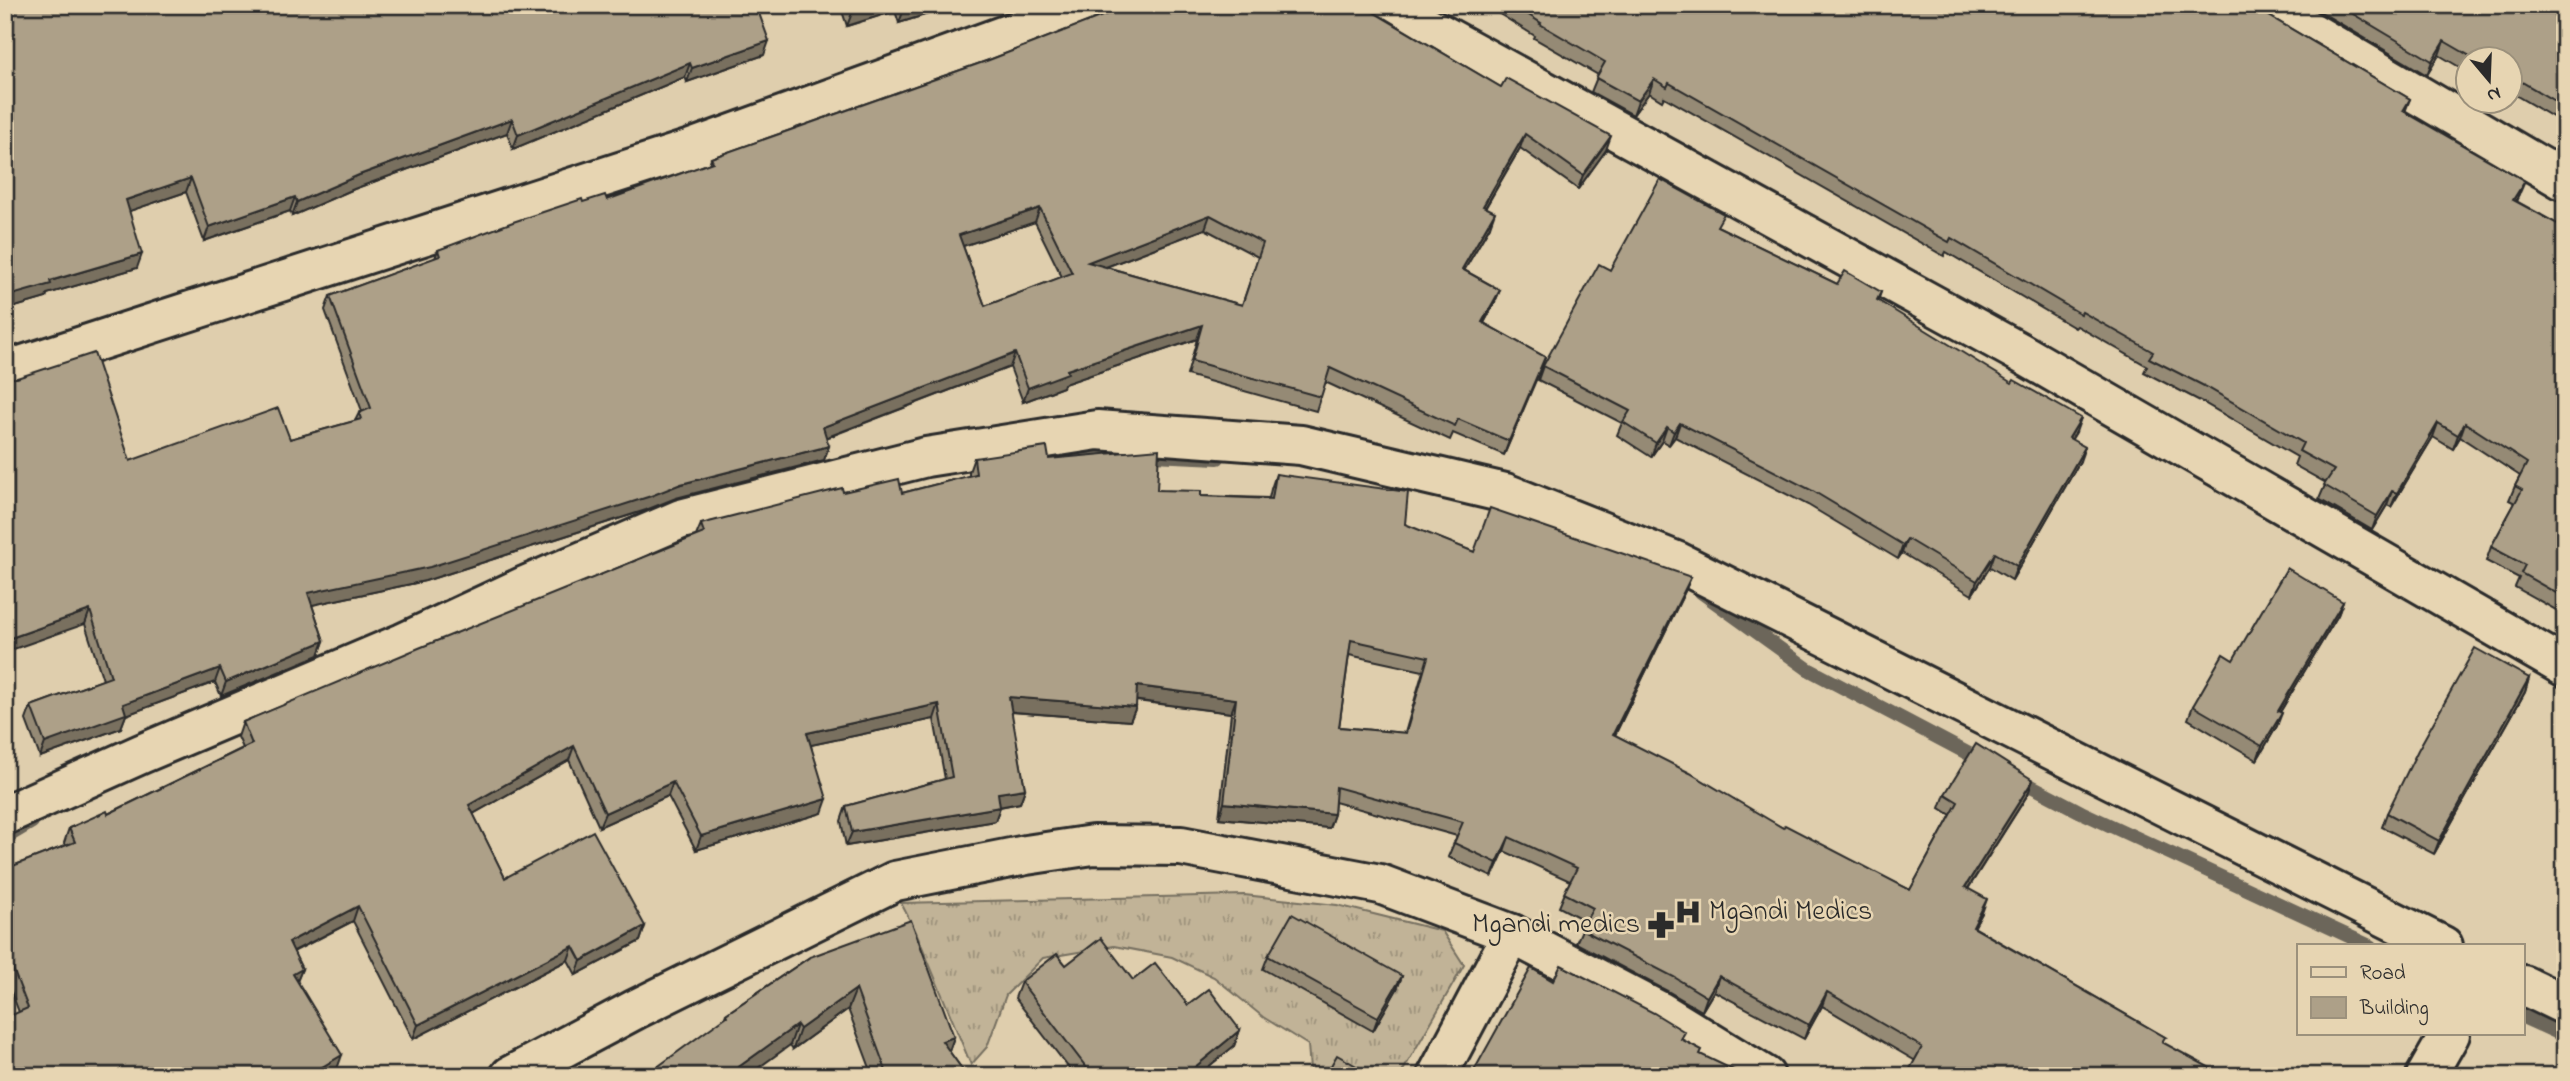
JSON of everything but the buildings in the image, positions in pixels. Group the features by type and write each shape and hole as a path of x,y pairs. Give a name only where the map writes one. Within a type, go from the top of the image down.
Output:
{"street":[{"path":"5,371 691,149 1088,5"},
{"path":"1388,5 2020,352 2565,667"},
{"path":"2265,5 2565,181"},
{"path":"5,815 681,519 926,457 1097,430 1301,445 1505,493 1678,562 2439,944"},
{"path":"510,1076 636,1009 895,881 1093,845 1181,846 1380,884 1512,934 1658,1011 1765,1076"},
{"path":"1437,1076 1512,934"},
{"path":"2524,985 2565,1005"},
{"path":"2426,1076 2449,1036"}],"green space":[{"path":"1244,895 1337,905 1442,931 1464,965 1400,1076 1310,1069 1308,1045 1263,1017 1214,977 1172,957 1114,946 1043,958 1006,995 987,1047 971,1065 916,932 901,903"}],"waterway":[{"path":"1067,451 1218,458"},
{"path":"1701,592 1808,669 1986,763"},
{"path":"2014,777 2081,812 2366,944"},
{"path":"5,838 32,822"},
{"path":"2524,1017 2565,1036"}],"place":[{"name":"Mgandi Medics","path":"1688,912"},
{"name":"Mgandi medics","path":"1661,925"}]}
